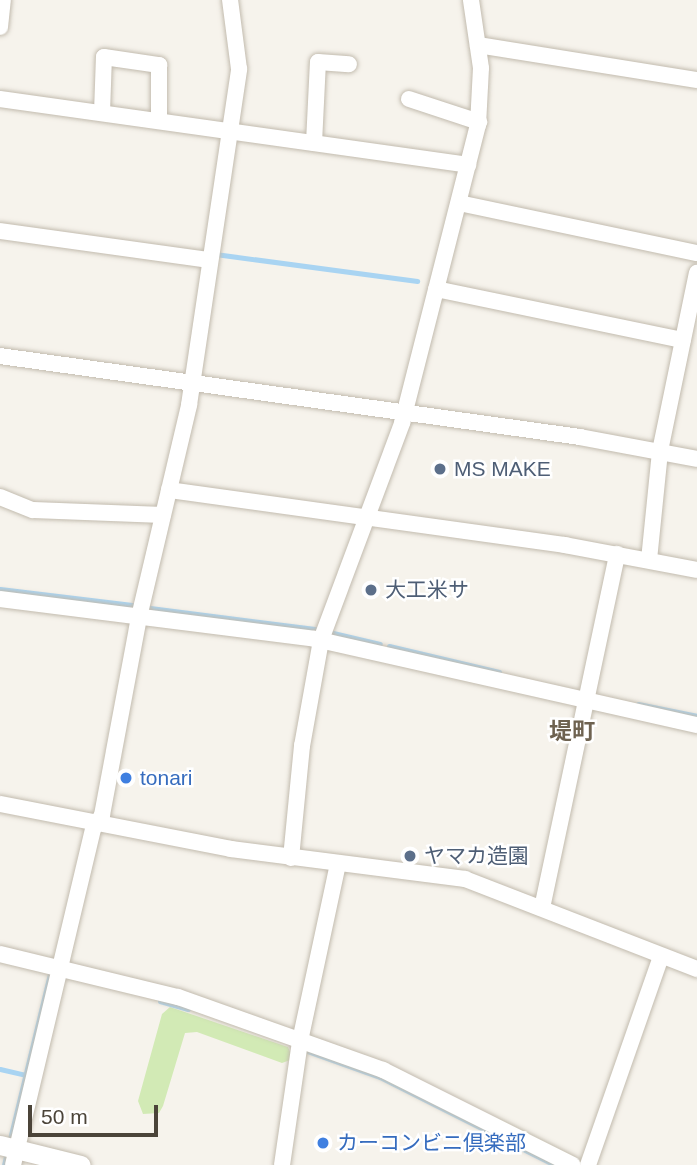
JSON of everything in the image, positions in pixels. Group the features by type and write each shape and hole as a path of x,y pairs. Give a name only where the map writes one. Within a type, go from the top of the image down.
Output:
{"street":[{"path":"0,27 3,0"},
{"path":"81,1165 10,1153 97,822 139,617 192,383 239,69 230,0"},
{"path":"291,858 302,746 321,640 405,412 479,122 478,45 471,0"},
{"path":"478,45 697,80"},
{"path":"102,113 104,57 159,65 159,121"},
{"path":"314,143 317,62 349,64"},
{"path":"0,99 468,165"},
{"path":"410,99 479,122"},
{"path":"459,202 697,253"},
{"path":"0,231 209,260"},
{"path":"649,560 660,451 697,273"},
{"path":"436,289 683,340"},
{"path":"0,356 405,412 697,459"},
{"path":"169,490 617,554 697,570"},
{"path":"0,498 33,510 163,515"},
{"path":"542,908 617,554"},
{"path":"0,599 321,640 587,703 697,725"},
{"path":"0,804 291,858 465,878 697,969"},
{"path":"282,1165 300,1041 338,864"},
{"path":"0,954 178,997 383,1070 573,1165"},
{"path":"588,1165 662,956"}],"green space":[{"path":"170,1007 288,1047 293,1059 282,1063 197,1032 185,1033 163,1106 159,1113 143,1114 138,1101 162,1014"}],"waterway":[{"path":"215,254 417,281"},
{"path":"0,589 132,605"},
{"path":"150,608 315,629"},
{"path":"333,633 380,644"},
{"path":"389,646 499,672"},
{"path":"638,704 697,716"},
{"path":"10,1139 50,974"},
{"path":"160,1001 188,1009"},
{"path":"307,1051 380,1077 555,1165"},
{"path":"0,1069 25,1075"},
{"path":"4,1165 6,1156"}],"place":[{"name":"MS MAKE","path":"440,469"},
{"name":"大工米サ","path":"371,590"},
{"name":"tonari","path":"126,778"},
{"name":"ヤマカ造園","path":"410,856"},
{"name":"カーコンビニ倶楽部","path":"323,1143"}],"district":[{"name":"堤町","path":"572,731"}]}
